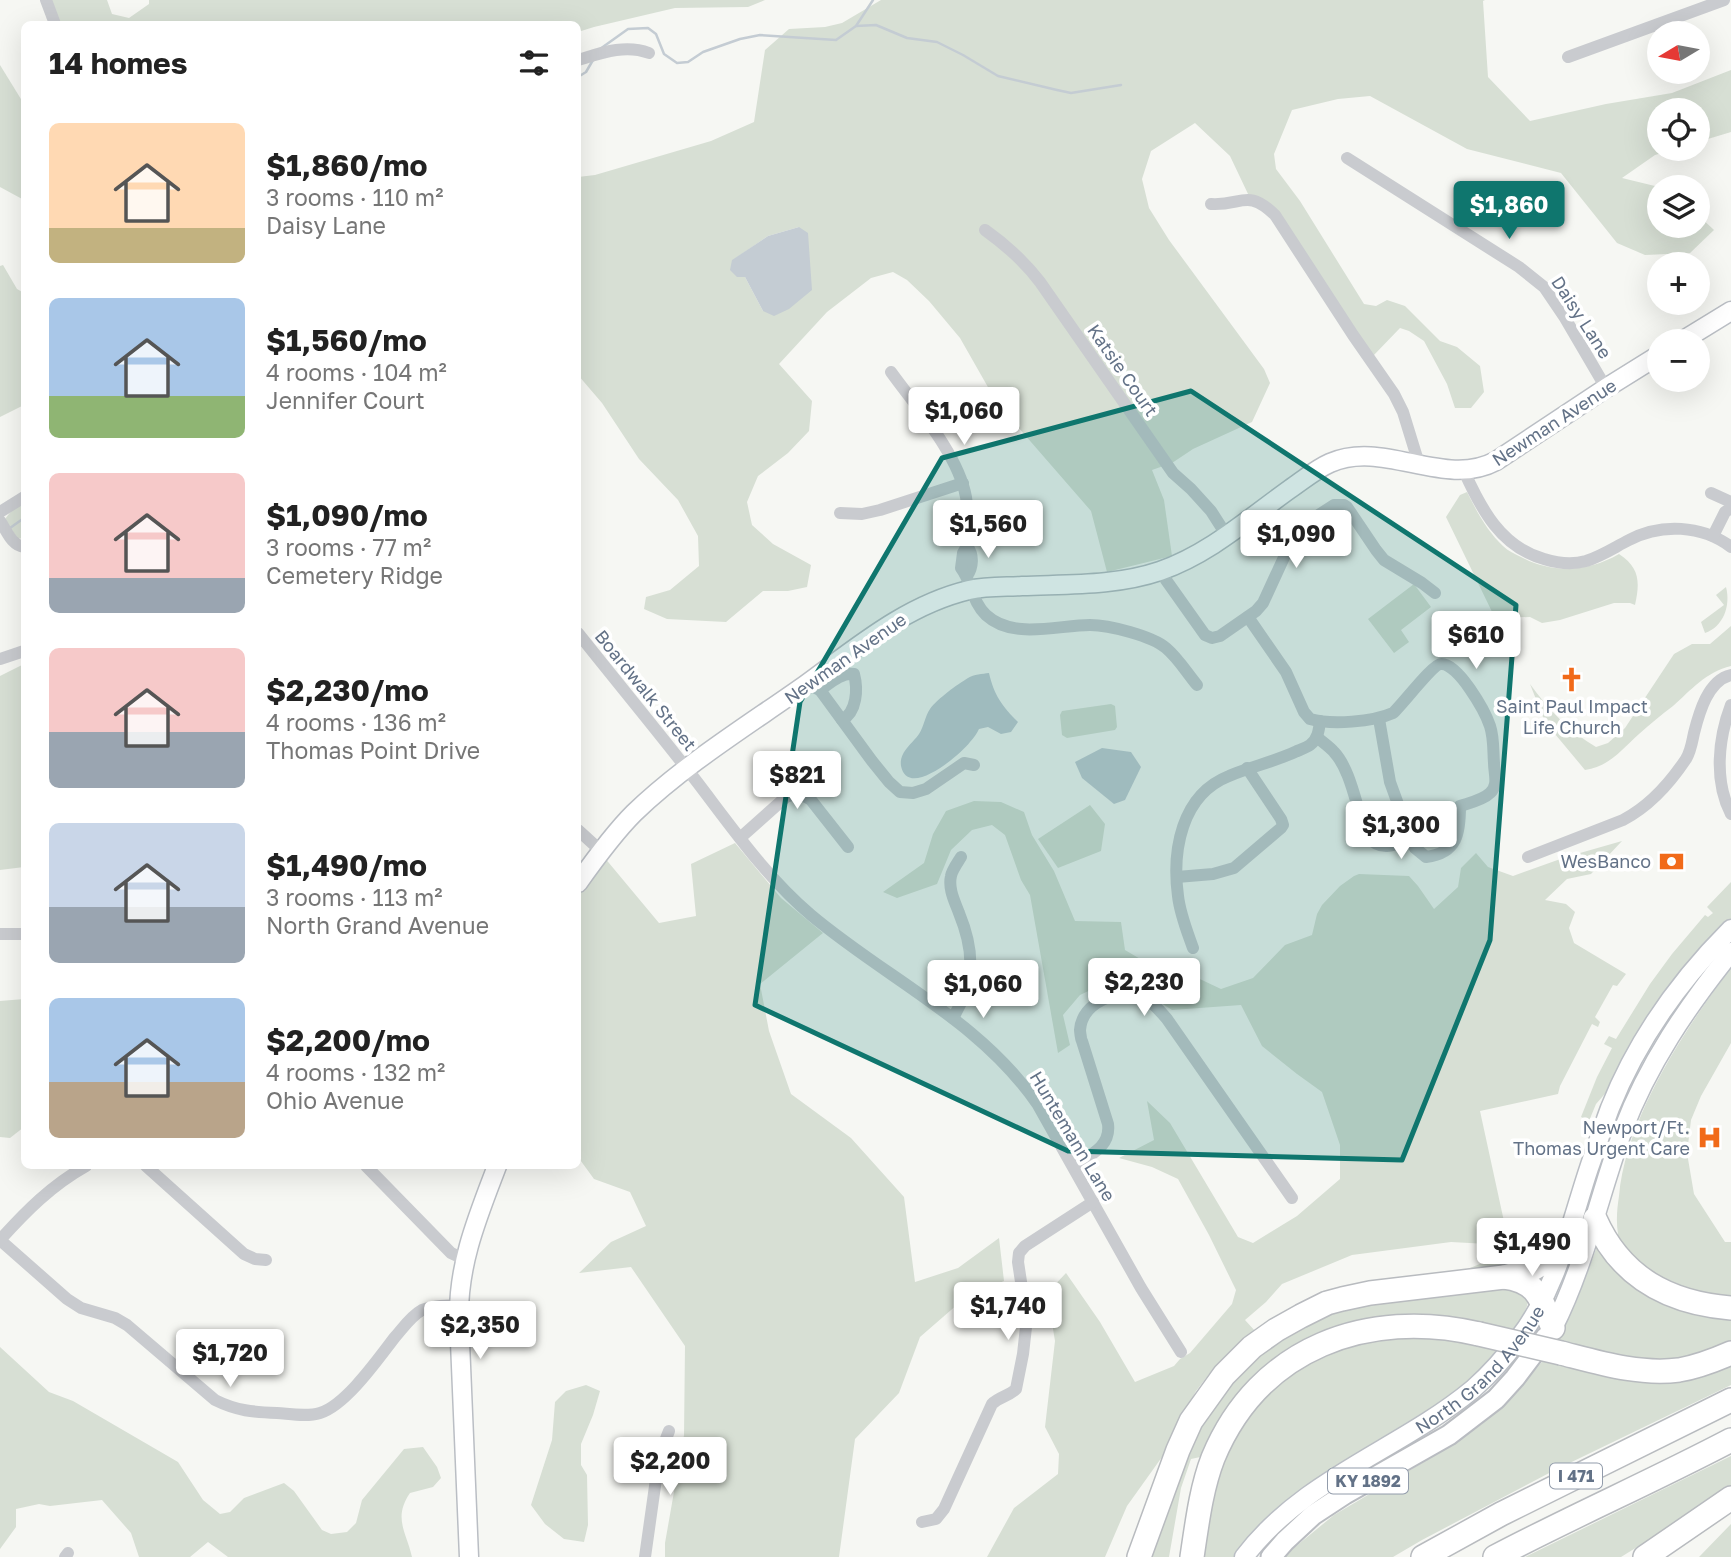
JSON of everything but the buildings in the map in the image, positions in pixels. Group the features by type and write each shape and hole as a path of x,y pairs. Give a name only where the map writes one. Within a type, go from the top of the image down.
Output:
{"highway":[{"path":"1595,1219 1608,1247 1626,1267 1645,1281 1684,1301 1731,1308"},
{"path":"1139,1557 1191,1421 1224,1375 1252,1347 1276,1330 1327,1303 1370,1293 1504,1277 1541,1265 1548,1261 1567,1236"},
{"path":"1504,1277 1530,1285 1537,1293 1553,1328"},
{"path":"1192,1557 1204,1489 1214,1455 1225,1434 1263,1384 1278,1371 1325,1343 1366,1330 1408,1325 1434,1326 1621,1368 1653,1371 1686,1368 1731,1353"},
{"name":"I 471","path":"1423,1557 1502,1514 1731,1400"},
{"name":"I 471","path":"1495,1557 1731,1440"},
{"path":"1645,1557 1731,1498"}],"main road":[{"name":"North Grand Avenue","path":"1270,1557 1313,1515 1449,1435 1496,1399 1553,1328"}],"street":[{"path":"46,0 54,21"},
{"path":"1567,57 1724,0"},
{"path":"581,59 624,48 637,48 649,53"},
{"name":"Daisy Lane","path":"1347,158 1538,281 1561,312 1606,388"},
{"path":"1211,204 1253,200 1265,205 1275,215 1394,394 1403,412 1419,464"},
{"name":"Katsie Court","path":"985,230 1017,254 1040,282 1173,473 1211,511 1227,536"},
{"path":"1702,329 1731,311"},
{"name":"Newman Avenue","path":"581,879 634,813 687,769 813,687 902,617 969,583 991,587 1108,582 1162,570 1227,536 1329,463 1350,457 1386,458 1464,471 1476,469 1496,461 1647,362"},
{"path":"891,372 939,438 963,483 968,511 967,547 972,565 969,583 978,605 987,616 1003,624 1035,630 1107,626 1153,640 1167,648 1197,685"},
{"path":"1464,471 1475,496 1505,539 1533,556 1555,563 1573,564 1586,561 1641,534 1669,528 1693,530 1730,541"},
{"path":"840,513 880,510 963,483"},
{"path":"1711,494 1731,502"},
{"path":"18,544 1,519 21,501"},
{"path":"1162,570 1166,580 1205,635 1212,638 1220,636 1263,603 1297,529 1334,505 1344,505 1384,560 1435,593"},
{"path":"1713,536 1725,512 1731,509"},
{"path":"1248,617 1290,678 1306,716 1310,719 1379,719 1393,713 1436,665 1441,663 1449,666 1466,685 1480,704 1490,727 1494,744 1496,782 1489,794 1460,806 1459,832 1451,846 1432,857 1426,857 1415,848 1410,839 1404,814 1390,782 1379,719"},
{"name":"Boardwalk Street","path":"581,637 687,769"},
{"path":"0,659 21,652"},
{"path":"842,720 848,717 853,708 855,687 854,674 851,673 813,687 842,720 888,782 900,792 919,792 964,763 974,765"},
{"path":"1528,858 1623,820 1651,800 1687,758 1701,709 1708,695 1718,682 1731,674"},
{"path":"1731,705 1721,742 1720,764 1731,814"},
{"path":"1193,948 1181,911 1177,877 1178,845 1191,808 1212,785 1225,777 1310,745 1317,737 1320,721"},
{"path":"1317,737 1335,752 1342,763 1372,842 1387,847 1410,839"},
{"path":"1177,877 1213,874 1234,868 1281,828 1281,819 1247,768"},
{"name":"Huntemann Lane","path":"687,769 762,866 812,915 953,1018 999,1056 1027,1087 1181,1352"},
{"path":"740,838 786,797 794,794 811,800 848,847"},
{"path":"581,833 601,851"},
{"path":"953,1018 967,989 971,962 968,939 951,890 951,875 961,856"},
{"name":"North Grand Avenue","path":"1244,1557 1292,1507 1320,1486 1431,1419 1475,1387 1521,1336 1549,1287 1610,1107 1637,1054 1668,1002 1706,954 1731,929"},
{"path":"0,934 21,934"},
{"name":"North Grand Avenue","path":"1553,1328 1562,1312 1623,1131 1639,1093 1681,1018 1698,992 1731,952"},
{"path":"1073,1166 1102,1146 1109,1132 1082,1041 1080,1030 1083,1020 1093,1005 1102,1000 1118,995 1135,995 1155,1005 1167,1019 1292,1198"},
{"path":"81,1169 38,1200 0,1240 67,1299 81,1308 115,1318 127,1325 215,1399 230,1408 302,1415 323,1412 339,1403 410,1320 430,1308 459,1305"},
{"path":"149,1169 244,1254 266,1260"},
{"path":"369,1169 451,1253 464,1259"},
{"path":"468,1557 459,1305 464,1259 496,1169"},
{"path":"922,1522 936,1519 944,1509 992,1404 1016,1389 1026,1327 1019,1253 1025,1246 1093,1202"},
{"path":"645,1557 656,1479 669,1431"}],"highlighted area":[{"path":"1191,391 1516,605 1490,940 1402,1160 1068,1151 755,1005 800,702 942,458"}],"shaded area":[{"path":"51,0 107,0 112,14 129,18 149,4 149,0 765,0 748,7 675,8 581,31 581,21 59,21"},
{"path":"881,0 1485,0 1488,77 1530,121 1672,93 1695,84 1710,84 1710,78 1731,70 1731,132 1710,138 1710,98 1647,98 1647,161 1622,178 1647,184 1647,238 1706,238 1691,252 1647,252 1645,255 1617,243 1561,173 1467,149 1370,96 1338,99 1292,110 1274,154 1276,169 1300,201 1364,304 1376,306 1387,300 1405,306 1440,341 1457,347 1480,366 1484,392 1471,408 1455,408 1447,384 1424,341 1409,331 1400,328 1373,356 1306,254 1249,196 1230,156 1195,123 1151,151 1142,179 1149,208 1169,240 1264,369 1270,383 1252,422 1193,449 1172,463 1152,470 1164,500 1172,556 1107,572 1091,511 997,403 960,338 929,301 907,280 893,272 871,278 827,312 779,364 812,401 809,431 788,453 758,476 747,502 752,525 773,544 811,565 807,587 788,591 763,591 726,622 667,619 644,609 646,597 670,590 699,566 698,536 678,500 639,459 602,403 581,378 581,177 595,175 711,141 754,122 765,50 789,29 842,23","holes":["799,227 763,311 733,260 768,236"]},
{"path":"0,65 21,99 21,198 0,187"},
{"path":"799,227 808,233 812,290 789,309 774,316 763,311 745,277 737,277 730,270 732,260 768,236"},
{"path":"3,265 21,291 21,406 0,417 0,266"},
{"path":"1467,492 1497,540 1509,551 1533,562 1570,569 1595,564 1619,554 1631,565 1637,576 1635,605 1614,603 1542,623 1530,617 1495,618 1446,517 1460,495"},
{"path":"21,504 21,539 17,538 5,519"},
{"path":"1414,584 1431,607 1401,630 1409,642 1394,653 1368,619"},
{"path":"1726,587 1724,615 1717,626 1705,633 1701,622 1724,605 1716,595"},
{"path":"1731,626 1731,666 1699,682 1615,757 1601,765 1585,770 1545,722 1530,684 1552,711 1577,734 1596,747 1608,743 1625,728 1674,654 1692,644 1710,644"},
{"path":"21,666 21,867 0,870 0,676"},
{"path":"989,673 999,700 1018,722 1011,732 1001,734 988,727 979,729 965,748 935,771 924,777 913,778 906,775 901,766 902,756 919,734 930,709 942,696 968,678"},
{"path":"1111,704 1115,706 1115,730 1067,738 1062,735 1062,711"},
{"path":"1102,748 1131,752 1141,767 1125,800 1114,804 1082,778 1075,762"},
{"path":"974,801 1001,802 1024,812 1032,835 1054,871 1075,921 1121,922 1125,950 1147,963 1166,963 1221,989 1253,978 1285,945 1312,935 1322,905 1340,886 1359,874 1409,876 1434,909 1458,887 1461,868 1476,853 1488,867 1513,876 1622,841 1591,874 1567,879 1545,900 1566,904 1575,912 1569,928 1574,943 1626,974 1617,986 1613,985 1595,1017 1600,1022 1598,1027 1592,1024 1558,1094 1480,1111 1505,1226 1556,1235 1528,1265 1465,1270 1524,1246 1451,1242 1352,1255 1282,1284 1245,1320 1256,1332 1209,1374 1196,1391 1167,1450 1127,1506 1105,1557 987,1557 1014,1508 1058,1474 1059,1454 1045,1427 1055,1341 1047,1293 1066,1273 1100,1322 1135,1382 1174,1366 1190,1353 1232,1304 1236,1290 1178,1179 1152,1167 1119,1158 1154,1140 1147,1101 1170,1123 1238,1237 1253,1243 1297,1216 1340,1179 1340,1145 1322,1092 1262,1046 1241,1005 1172,1010 1140,989 1103,984 1080,995 1063,1015 1070,1045 1058,1053 1030,895 1021,880 1005,835 992,825 972,830 951,850 937,884 897,898 883,892 924,863 933,834 946,811"},
{"path":"1090,805 1105,824 1101,851 1058,868 1038,839"},
{"path":"735,843 781,898 823,933 760,984 769,1031 791,1094 851,1138 904,1197 915,1282 958,1268 999,1238 1004,1281 966,1297 920,1337 899,1393 855,1439 839,1557 665,1557 665,1543 684,1435 685,1346 631,1267 579,1273 611,1242 646,1226 630,1192 594,1179 581,1161 581,890 604,857 659,923 696,916 691,864"},
{"path":"1731,882 1731,919 1685,966 1610,1088 1596,1104 1589,1121 1581,1117 1612,1048 1604,1044 1609,1036 1616,1039 1650,984 1705,915 1708,917 1713,913 1707,907"},
{"path":"1731,968 1731,1043 1701,1096 1691,1120 1687,1153 1694,1194 1725,1242 1731,1242 1731,1302 1669,1288 1612,1244 1618,1234 1617,1210 1624,1166 1645,1106 1677,1047"},
{"path":"21,999 21,1129 10,1138 0,1137 0,1001"},
{"path":"1598,1244 1614,1270 1648,1295 1731,1317 1731,1343 1687,1358 1632,1360 1553,1345 1575,1305"},
{"path":"1511,1285 1529,1296 1515,1335 1456,1322 1309,1343 1205,1456 1191,1459 1181,1488 1169,1557 1144,1557 1214,1395 1275,1338 1354,1301"},
{"path":"1393,1333 1506,1347 1434,1411 1322,1475 1297,1494 1263,1524 1235,1557 1197,1557 1202,1525 1232,1434 1289,1372 1318,1354"},
{"path":"0,1347 49,1392 73,1401 178,1462 203,1500 220,1514 230,1512 244,1498 284,1483 294,1491 322,1530 331,1534 347,1532 356,1523 362,1500 404,1449 423,1447 441,1478 433,1487 410,1493 402,1510 402,1525 412,1557 228,1557 208,1542 190,1557 139,1557 131,1533 102,1500 50,1506 39,1504 16,1509 16,1527 0,1549"},
{"path":"1546,1357 1582,1369 1731,1361 1731,1385 1553,1471 1393,1557 1285,1557 1334,1515 1439,1453 1482,1424 1516,1393"},
{"path":"586,1385 600,1391 581,1444 581,1465 587,1475 588,1525 584,1542 564,1539 545,1524 531,1505 552,1440 555,1402 566,1391"},
{"path":"1731,1456 1731,1489 1621,1557 1525,1557"},
{"path":"1731,1524 1731,1557 1699,1557"}],"waterway":[{"path":"600,49 628,29 648,28 656,34 664,54 677,63 688,62 703,52 740,39 760,35 836,40 856,26 873,0"},
{"path":"856,26 876,25 907,38 937,42 998,76 1057,90 1071,93 1121,85"},
{"path":"581,75 593,60"},
{"path":"10,528 21,520"}],"place":[{"name":"Saint Paul Impact Life Church","path":"1572,679"},
{"name":"WesBanco","path":"1671,861"},
{"name":"Newport/Ft. Thomas Urgent Care","path":"1710,1137"}]}
